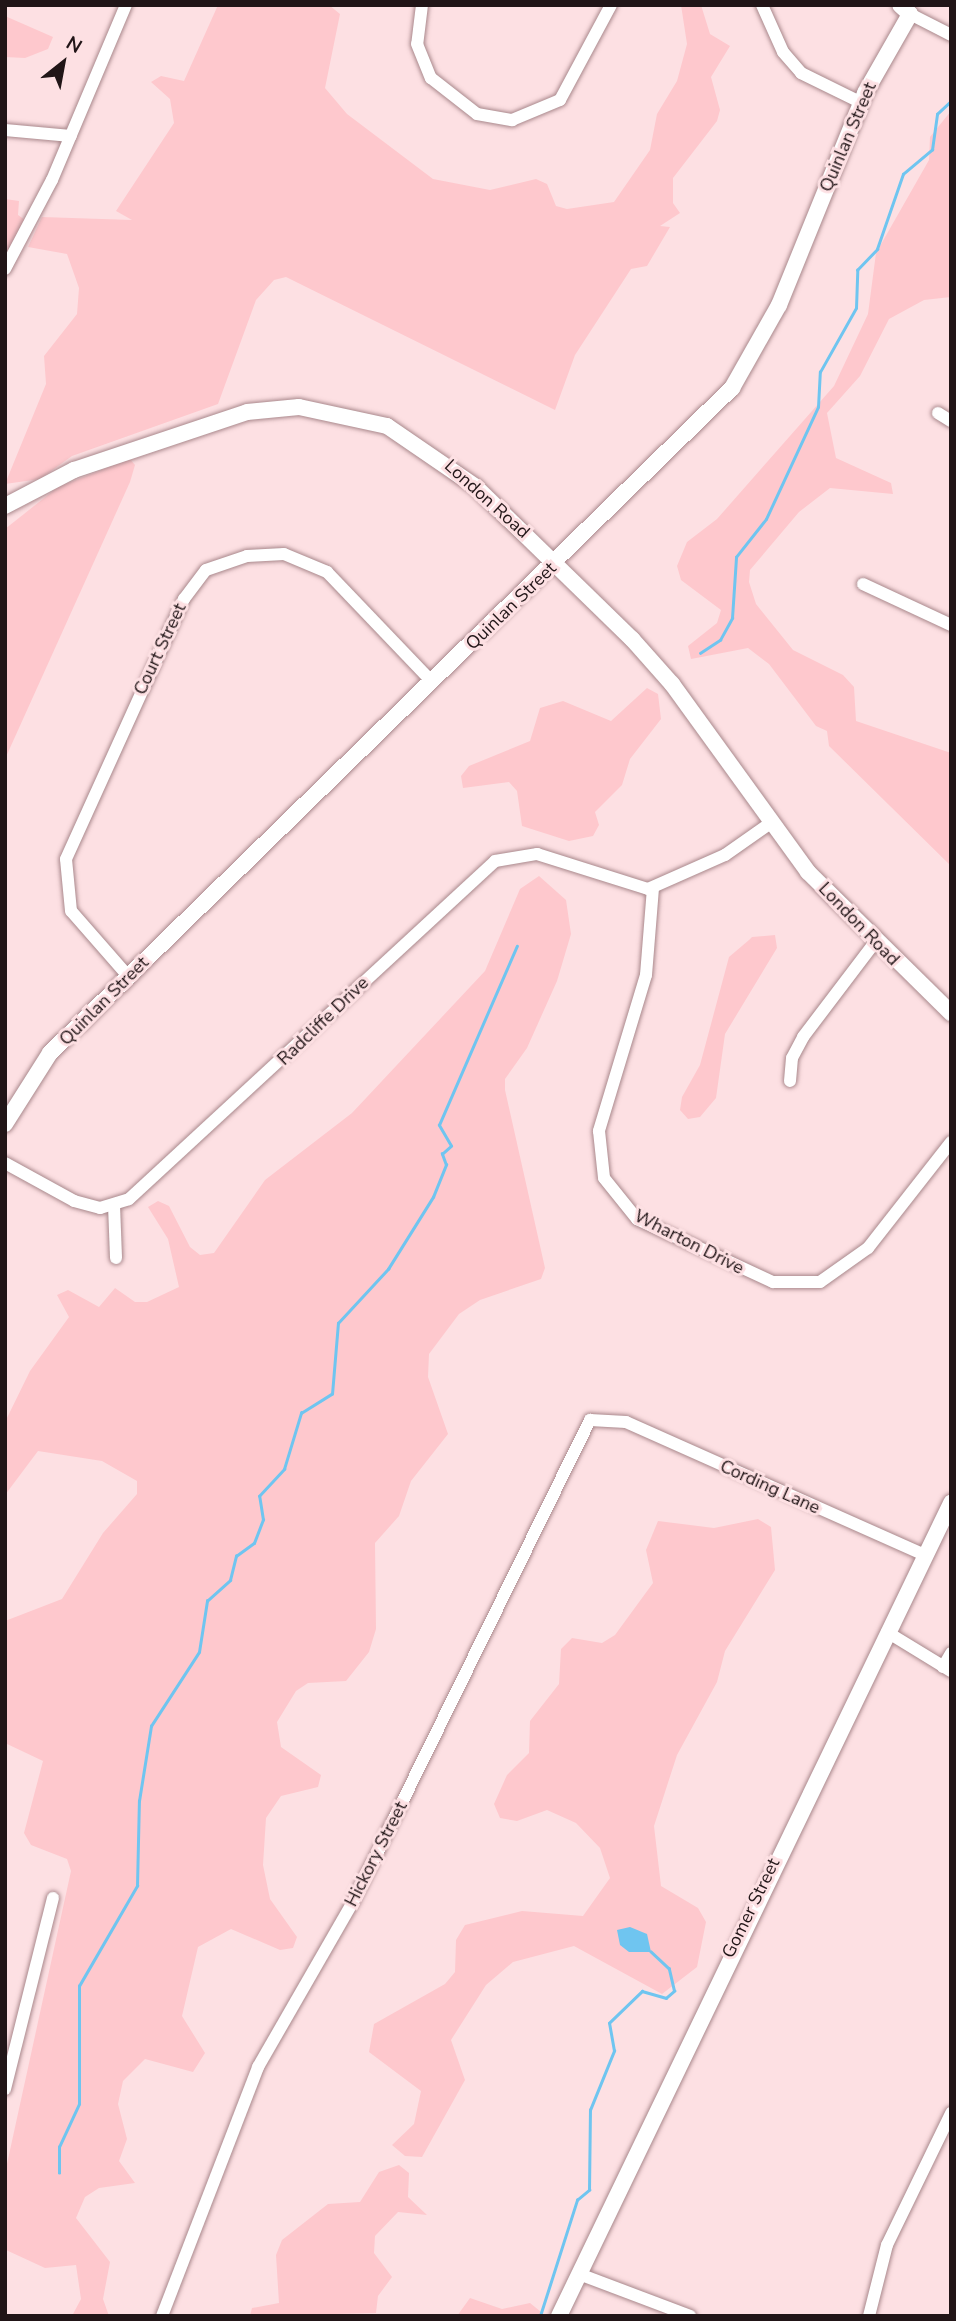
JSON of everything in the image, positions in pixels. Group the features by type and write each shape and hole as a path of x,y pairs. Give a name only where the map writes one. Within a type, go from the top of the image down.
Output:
{"street":[{"path":"5,269 71,136 126,5"},
{"path":"422,5 416,44 431,78 477,114 512,120 560,100 611,5"},
{"path":"762,5 783,52 801,73 860,102"},
{"path":"905,10 951,36"},
{"name":"Quinlan Street","path":"5,1124 50,1053 715,407 759,347 860,102 905,10"},
{"path":"5,131 71,136"},
{"name":"London Road","path":"5,506 74,470 247,412 299,407 387,426 423,446 476,486 556,563 672,684 808,872 876,942 951,1013"},
{"path":"938,413 951,421"},
{"name":"Court Street","path":"128,976 71,911 66,859 184,599 206,570 247,556 284,554 319,568 432,682"},
{"path":"863,584 951,625"},
{"path":"653,888 725,855 772,822"},
{"name":"Radcliffe Drive","path":"114,1205 150,1186 495,861 537,854 653,888"},
{"name":"Wharton Drive","path":"653,888 646,975 599,1131 604,1178 637,1219 773,1282 820,1282 868,1248 951,1142"},
{"path":"790,1081 792,1058 803,1037 876,942"},
{"path":"5,1163 74,1201 114,1205 116,1258"},
{"name":"Hickory Street","path":"162,2316 258,2067 385,1838 581,1431 594,1417 616,1419"},
{"name":"Cording Lane","path":"616,1419 925,1555"},
{"name":"Gomer Street","path":"559,2316 951,1503"},
{"path":"887,1632 947,1669 951,1653"},
{"path":"5,2089 53,1898"},
{"path":"869,2316 887,2245 951,2113"},
{"path":"579,2274 690,2316"}],"shaded area":[{"path":"218,5 329,5 340,14 325,88 347,114 433,179 490,190 536,179 547,184 556,206 567,209 614,202 650,150 657,114 677,81 687,44 681,5 701,5 710,34 730,46 711,77 720,110 717,121 673,178 673,203 680,213 660,226 670,227 647,266 631,269 575,355 555,410 286,277 274,280 256,300 218,404 72,456 40,479 5,484 46,384 44,356 77,314 79,288 67,254 28,247 42,217 132,220 116,211 174,123 170,99 151,82 161,76 184,81"},
{"path":"5,16 53,37 48,49 25,58 5,57"},
{"path":"951,111 951,297 924,300 889,319 860,376 827,413 836,458 891,483 893,494 830,488 799,512 750,570 749,582 756,604 793,650 843,675 854,687 856,721 951,753 951,866 829,746 827,731 816,726 769,664 748,648 691,659 688,646 717,623 721,610 681,580 677,566 687,542 717,519 834,386 868,314 876,253 929,160 930,137"},
{"path":"5,199 19,201 18,215 25,220 5,257"},
{"path":"130,459 135,465 130,482 5,759 5,529 58,487"},
{"path":"647,688 658,694 661,719 630,759 622,785 595,812 599,825 593,836 569,841 522,826 517,791 509,782 463,788 461,776 469,766 530,741 540,708 563,701 611,721"},
{"path":"539,876 566,900 571,934 557,981 527,1048 505,1079 505,1090 545,1268 541,1279 480,1300 459,1314 429,1354 428,1377 448,1434 411,1481 399,1516 375,1543 376,1629 369,1652 346,1681 308,1683 296,1691 277,1722 281,1747 321,1775 318,1787 281,1796 266,1818 263,1865 270,1899 297,1937 293,1948 280,1950 231,1929 198,1947 182,2016 205,2053 193,2072 145,2059 123,2081 118,2104 127,2139 119,2161 135,2183 99,2188 85,2197 76,2218 110,2262 103,2299 109,2316 72,2316 81,2299 76,2265 45,2268 6,2250 5,2173 71,1871 67,1859 31,1845 24,1833 43,1761 5,1743 5,1621 62,1599 103,1533 137,1494 137,1481 102,1461 38,1451 5,1495 5,1422 30,1371 69,1317 57,1295 68,1290 99,1307 115,1288 135,1302 147,1302 179,1287 168,1239 148,1207 158,1201 169,1206 190,1247 200,1255 214,1253 265,1180 352,1113 485,971 520,889"},
{"path":"775,935 777,948 725,1034 716,1098 700,1117 688,1119 680,1110 682,1097 700,1065 729,957 752,937"},
{"path":"758,1519 771,1527 775,1570 725,1651 717,1682 677,1755 654,1826 661,1886 698,1908 706,1922 697,1967 662,1994 574,1946 513,1962 486,1985 451,2040 465,2080 422,2157 405,2156 392,2145 414,2124 421,2091 369,2052 374,2024 445,1984 455,1972 456,1940 465,1925 522,1911 583,1916 610,1878 600,1848 576,1823 547,1810 517,1821 500,1818 494,1804 507,1775 529,1753 530,1721 559,1684 561,1649 572,1638 602,1643 615,1635 653,1583 646,1550 658,1521 714,1528"},
{"path":"399,2165 409,2173 408,2197 427,2215 398,2212 375,2236 374,2253 392,2277 378,2296 376,2313 250,2316 252,2308 279,2303 276,2255 282,2240 328,2204 360,2202 379,2172"},
{"path":"470,2298 502,2309 530,2303 546,2316 457,2316"}],"water":[{"path":"630,1927 647,1934 651,1952 629,1952 620,1945 617,1930"}],"waterway":[{"path":"700,653 720,640 732,618 736,557 766,519 818,407 820,372 856,308 857,270 877,249 903,174 932,150 937,114 951,101"},
{"path":"59,2173 59,2147 79,2104 79,1986 137,1886 139,1801 151,1726 199,1652 207,1601 230,1580 236,1556 254,1543 263,1520 259,1496 284,1469 301,1413 332,1394 338,1323 388,1269 433,1197 446,1165 442,1154 451,1146 439,1125 517,946"},
{"path":"540,2316 577,2200 589,2190 590,2110 614,2051 609,2023 642,1991 666,1998 674,1991 669,1969 651,1952"}]}
